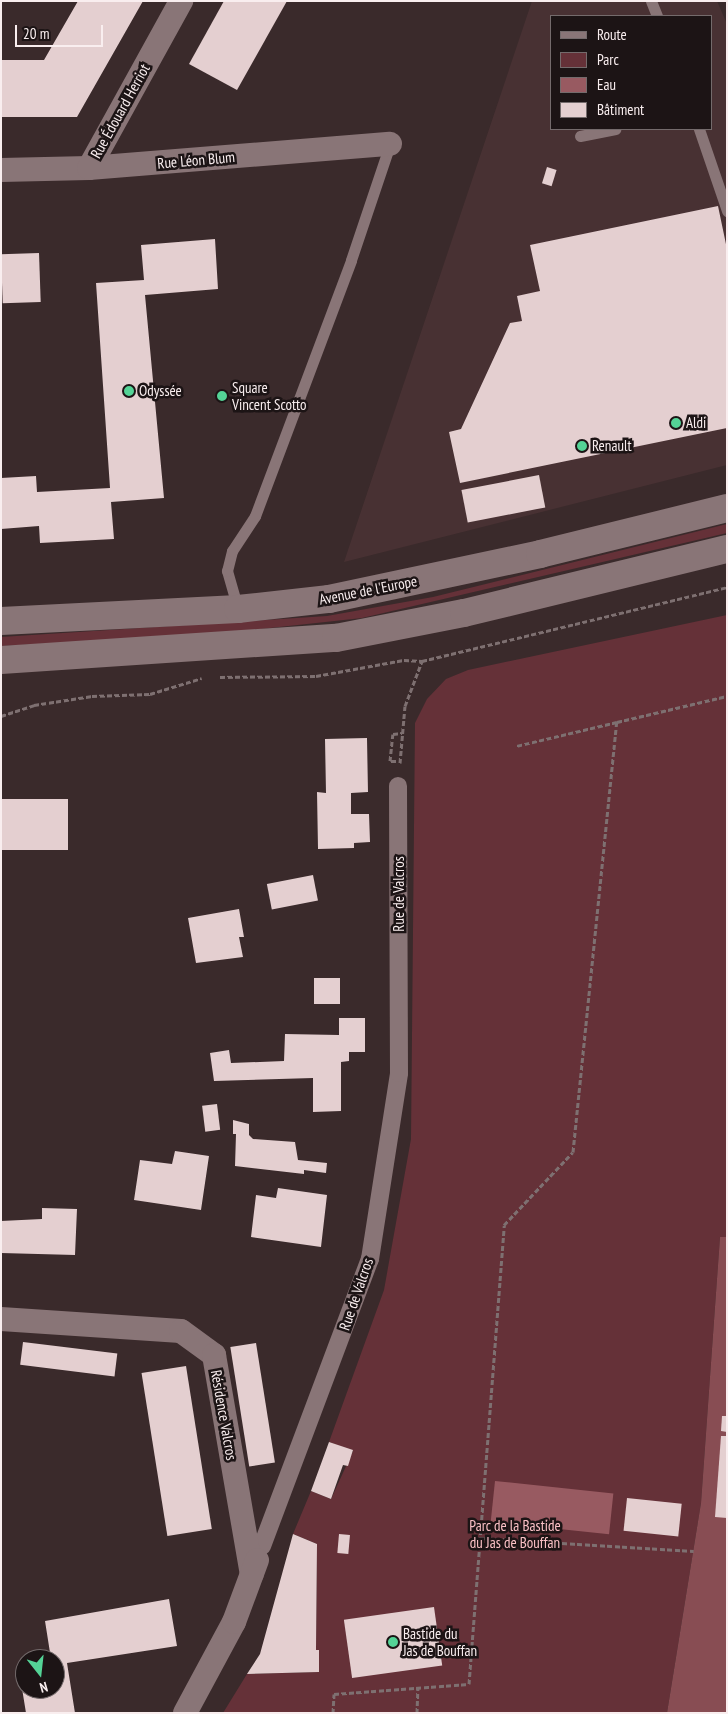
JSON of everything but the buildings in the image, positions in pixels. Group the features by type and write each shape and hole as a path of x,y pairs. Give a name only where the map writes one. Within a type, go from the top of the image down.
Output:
{"main road":[{"name":"Avenue de l'Europe","path":"1,620 238,608 329,598 388,587 727,508"},
{"path":"1,660 336,638 464,613 727,549"}],"street":[{"name":"Rue Édouard Herriot","path":"89,168 181,1"},
{"name":"Rue Léon Blum","path":"1,170 89,168 390,144"},
{"name":"Rue de Valcros","path":"185,1713 234,1622 370,1259 399,1073 398,786"},
{"name":"Résidence Valcros","path":"1,1318 181,1331 214,1355 252,1574"}],"lane":[{"path":"651,1 657,15"},
{"path":"580,136 609,130"},
{"path":"700,130 727,211"},
{"path":"238,608 227,572 232,551 254,516 267,483 352,260 390,144"}],"path":[{"path":"398,786 405,706 422,661"},
{"path":"516,746 727,696"},
{"path":"1,716 34,705"},
{"path":"333,1713 334,1694 469,1684 504,1225 574,1152 617,722"},
{"path":"400,761 390,761 392,734 402,733"},
{"path":"480,1538 694,1551"},
{"path":"417,1713 418,1688"}],"shaded area":[{"path":"532,1 717,1 727,24 727,465 344,562"},
{"path":"720,1237 727,1237 727,1713 667,1713 701,1503"}],"green space":[{"path":"727,524 727,533 362,618 205,635 1,646 1,637 327,616 433,597"},
{"name":"Parc de la Bastide du Jas de Bouffan","path":"727,615 727,1237 720,1237 701,1503 667,1713 223,1713 247,1674 319,1672 316,1650 317,1544 293,1534 311,1491 331,1499 353,1451 329,1442 384,1290 411,1139 415,723 427,699 446,679 468,670"}],"water":[{"path":"495,1481 613,1493 609,1534 491,1522"}],"place":[{"name":"Odyssée","path":"129,391"},
{"name":"Square Vincent Scotto","path":"222,396"},
{"name":"Aldi","path":"676,423"},
{"name":"Renault","path":"582,446"},
{"name":"Bastide du Jas de Bouffan","path":"393,1642"}]}
